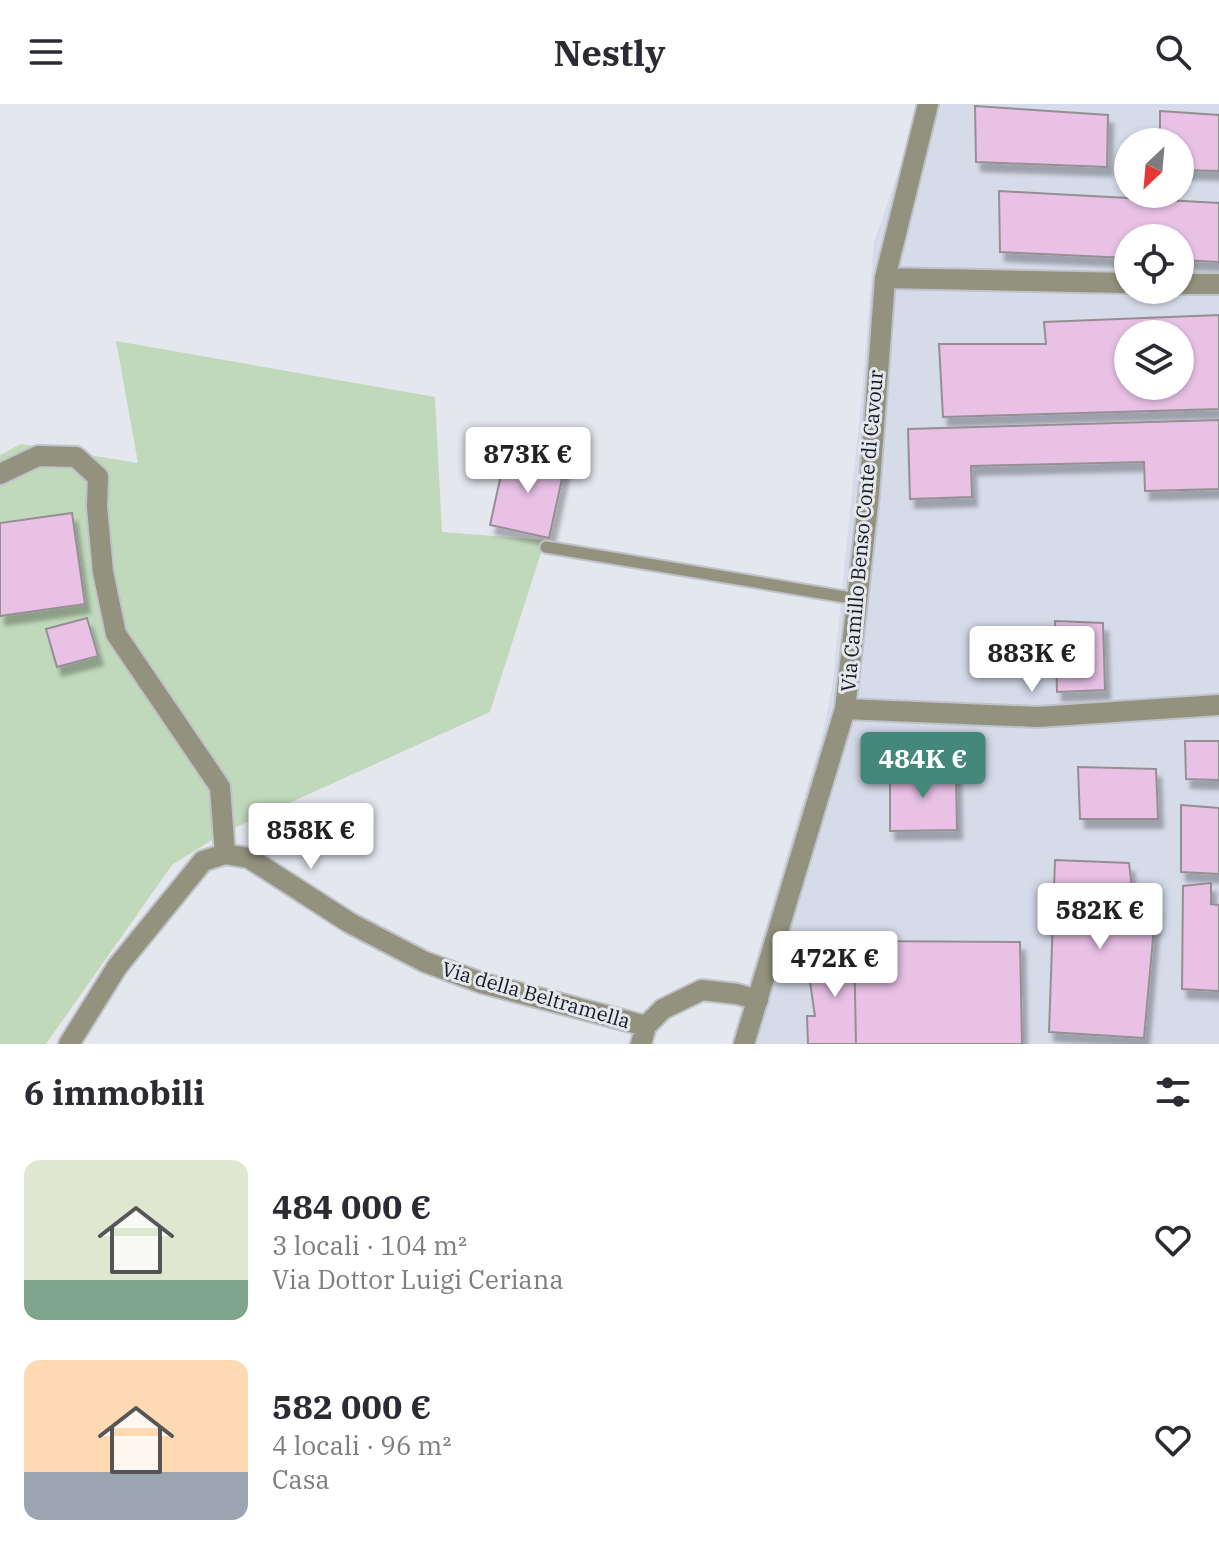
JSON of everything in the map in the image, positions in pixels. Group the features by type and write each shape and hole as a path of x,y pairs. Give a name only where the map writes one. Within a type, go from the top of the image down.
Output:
{"street":[{"name":"Via Camillo Benso Conte di Cavour","path":"744,1044 845,709 869,494 885,278 928,104"},
{"path":"885,278 1114,283"},
{"path":"1194,284 1219,284"},
{"path":"0,474 38,456 76,457 98,477 103,572 116,634 220,787 225,854 203,861 117,967 69,1044"},
{"path":"845,709 1038,717 1219,705"},
{"name":"Via della Beltramella","path":"225,854 249,858 350,923 425,962 644,1035"},
{"path":"644,1035 663,1009 702,990 758,1000"}],"lane":[{"path":"546,547 857,599"}],"shaded area":[{"path":"922,104 1219,104 1219,1044 731,1044 821,740 832,689 874,242"}],"green space":[{"path":"116,341 435,397 442,532 545,540 490,712 223,833 172,865 46,1044 0,1044 0,455 21,444 138,463"}],"building":[{"path":"975,106 1108,115 1107,167 976,162"},
{"path":"1160,111 1219,115 1219,171 1194,170 1194,128 1160,128"},
{"path":"999,191 1114,197 1114,208 1194,208 1194,202 1219,203 1219,262 1194,261 1194,224 1114,224 1114,257 1000,252"},
{"path":"1219,315 1219,409 943,417 939,344 1046,344 1044,322"},
{"path":"1219,420 1219,489 1145,491 1144,462 971,466 972,497 910,499 908,429"},
{"path":"506,452 565,465 549,538 490,525"},
{"path":"72,513 85,604 0,616 0,523"},
{"path":"87,618 98,656 57,667 46,629"},
{"path":"1055,621 1103,623 1105,690 1057,692"},
{"path":"1185,741 1219,741 1219,780 1186,779"},
{"path":"1078,767 1156,769 1158,819 1080,819"},
{"path":"890,769 956,770 957,830 890,831"},
{"path":"1181,805 1219,808 1219,874 1181,872"},
{"path":"1055,860 1129,863 1132,888 1146,888 1144,906 1156,904 1144,1038 1049,1032"},
{"path":"1211,883 1211,904 1219,905 1219,991 1182,989 1183,886"},
{"path":"854,941 1020,942 1022,1044 856,1044"},
{"path":"854,941 856,1044 808,1044 807,1016 815,1016 810,982 825,977 826,943"}]}
